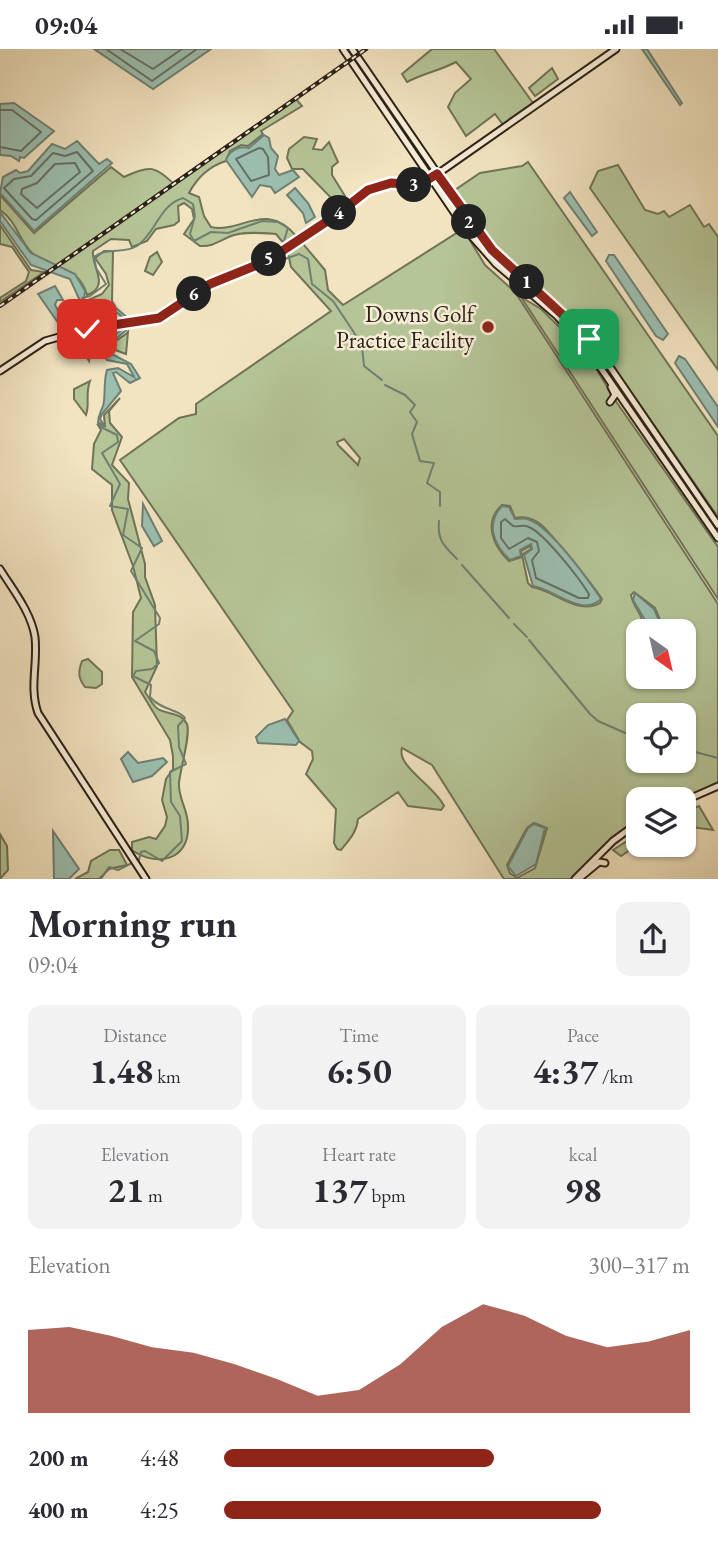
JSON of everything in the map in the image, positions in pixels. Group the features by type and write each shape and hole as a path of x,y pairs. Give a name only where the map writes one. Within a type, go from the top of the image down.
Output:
{"main road":[{"path":"343,49 431,179 484,251 561,321 590,352 718,538"},
{"path":"352,49 492,250 571,319 597,348 718,525"},
{"path":"0,371 45,341 87,329 159,318 210,284 262,264 335,216 368,190 391,183 419,185 431,179 616,49"},
{"path":"590,352 614,392 610,402"},
{"path":"622,397 627,399 657,435"},
{"path":"0,569 31,623 35,654 32,688 38,713 146,879"},
{"path":"696,797 718,788"},
{"path":"579,879 601,854 626,833"},
{"path":"579,879 599,862 605,863"}],"shaded area":[{"path":"432,49 494,49 533,103 504,126 495,114 466,136 448,107 455,93 471,79 456,62 407,82 402,74"},
{"path":"552,68 558,79 535,96 529,88"},
{"path":"296,99 302,106 261,131 263,134 248,146 241,145 230,151 226,161 204,173 189,193 199,197 204,216 211,227 222,228 254,220 275,220 297,237 285,245 276,234 253,233 236,234 212,245 200,246 184,234 194,219 192,209 184,203 178,206 179,221 174,225 156,229 147,241 132,247 129,240 111,239 93,251 99,281 98,287 87,295 83,285 72,273 33,254 10,219 0,210 0,195 34,233 111,167 124,177 152,169 162,173 173,183"},
{"path":"304,137 317,139 313,149 322,150 329,142 338,162 332,167 332,175 345,196 336,203 303,169 292,169 287,158 289,149"},
{"path":"528,162 718,436 718,517 594,339 578,320 503,259 452,192 480,173 522,166"},
{"path":"618,165 645,210 658,214 664,211 669,217 690,205 704,227 709,224 718,237 718,370 590,188 598,171"},
{"path":"0,225 31,270 44,272 0,302 0,298 26,281 29,272 12,247 0,244"},
{"path":"463,229 485,265 515,292 718,604 718,784 696,794 696,787 626,787 626,830 573,879 504,879 432,765 402,748 405,762 444,806 441,810 408,806 398,792 358,819 350,839 341,850 337,849 334,843 336,809 306,774 313,759 312,751 300,742 287,720 293,711 120,460 179,418 196,414 196,404 331,311 291,267 287,248 299,239 325,270 328,290 343,305","holes":["344,439 360,458 358,465 338,445 337,442","502,505 510,506 515,518 523,517 543,526 593,586 602,599 600,603 583,606 532,587 528,583 522,555 531,549 530,546 521,551 522,557 509,561 498,548 492,534 493,519","534,823 547,828 535,868 517,878 510,873 507,865 527,828"]},
{"path":"104,251 113,251 112,301 115,306 90,309 86,301 102,294 109,285 106,274 95,258"},
{"path":"157,252 162,262 153,275 145,271 150,257"},
{"path":"521,297 541,309 588,355 615,400 718,547 718,599"},
{"path":"128,332 126,354 107,347 126,334"},
{"path":"90,381 86,415 74,399 74,389"},
{"path":"120,398 109,411 110,423 122,437 112,465 129,483 128,499 145,564 145,577 155,605 157,666 145,692 156,708 181,717 188,729 179,783 188,820 187,837 178,853 161,859 142,856 132,850 132,842 149,837 156,839 165,826 167,817 162,800 166,779 173,769 173,756 170,740 132,677 133,612 141,598 133,566 112,510 112,485 92,469 94,444 101,430 98,425 105,426 104,415"},
{"path":"88,659 102,672 102,684 96,688 85,687 80,678 82,661"},
{"path":"699,806 713,830 696,828 696,807"},
{"path":"0,834 7,846 8,870 0,879"},
{"path":"626,842 626,853 621,856 613,850"},
{"path":"110,850 119,850 127,865 109,869 99,879 75,879 88,872 91,861"}],"water":[{"path":"94,49 211,49 153,89"},
{"path":"642,49 647,49 682,103 680,105"},
{"path":"14,103 54,131 24,158 20,157 19,161 11,156 0,155 0,104"},
{"path":"264,135 269,138 271,148 278,156 275,169 279,175 293,170 299,177 275,193 271,187 260,185 252,197 226,160 235,149 249,148"},
{"path":"77,141 99,164 107,159 112,163 34,231 0,193 3,177 16,170 20,173 28,171 52,144 65,149"},
{"path":"295,188 308,203 315,217 306,223 303,213 287,195"},
{"path":"570,192 597,232 592,236 564,198"},
{"path":"0,212 31,253 75,274 85,291 84,300 89,310 116,308 129,319 129,328 107,346 106,351 131,364 140,378 130,383 116,372 113,373 121,391 102,414 100,419 104,425 98,423 98,420 104,402 107,370 118,368 134,377 127,364 107,360 101,352 103,345 122,329 122,317 115,311 86,314 70,279 31,265 0,221"},
{"path":"609,255 614,255 668,334 663,340 656,336 606,261"},
{"path":"55,286 63,300 57,300 55,305 66,325 59,324 38,294"},
{"path":"91,333 93,335 89,361 79,345"},
{"path":"679,356 685,359 718,407 718,427 675,363"},
{"path":"143,504 162,541 154,546 142,526"},
{"path":"502,506 509,507 515,519 530,520 548,533 601,599 593,604 577,604 533,586 524,555 532,549 531,544 520,550 521,556 510,560 496,541 494,520"},
{"path":"635,593 654,609 658,619 644,619 633,600"},
{"path":"285,719 299,741 296,745 258,743 256,737 268,725"},
{"path":"128,752 138,763 163,758 167,762 152,776 133,782 121,759"},
{"path":"534,824 545,828 536,864 516,876 508,866 528,828"},
{"path":"53,831 79,869 69,879 54,879"}],"waterway":[{"path":"82,298 90,296 106,284 96,268 94,257 104,252 137,246 168,207 183,198 193,204 195,216 190,234 194,241 211,232 228,233 262,221 278,222 288,228 282,247"},
{"path":"280,255 285,259 299,254 308,259 312,284 333,301 362,346 364,366 382,380"},
{"path":"385,385 405,395 415,405 410,412 417,422 412,434 420,461 434,463 427,483 440,492 440,506"},
{"path":"100,423 101,427 117,435 118,442 102,453 120,484 110,506 128,509 123,535 142,548 131,571 160,618 159,624 135,641 154,651 159,663 152,669 136,671 133,676 151,685 150,697 155,702 185,718 178,726 179,747 186,764 170,772 171,802 180,816 182,841 162,861 145,851 141,852 138,863"},
{"path":"439,521 442,542 457,559"},
{"path":"462,565 509,618"},
{"path":"514,624 527,637"},
{"path":"529,640 590,714 598,721 626,733"},
{"path":"696,752 718,758"},
{"path":"101,879 109,867 118,870 132,863"}],"railway":[{"path":"0,306 366,49"}],"place":[{"name":"Downs Golf Practice Facility","path":"488,327"}],"route":[{"path":"87,329 159,318 210,284 267,261 335,216 368,190 391,183 419,185 437,174 492,250 571,319 589,339"}]}
